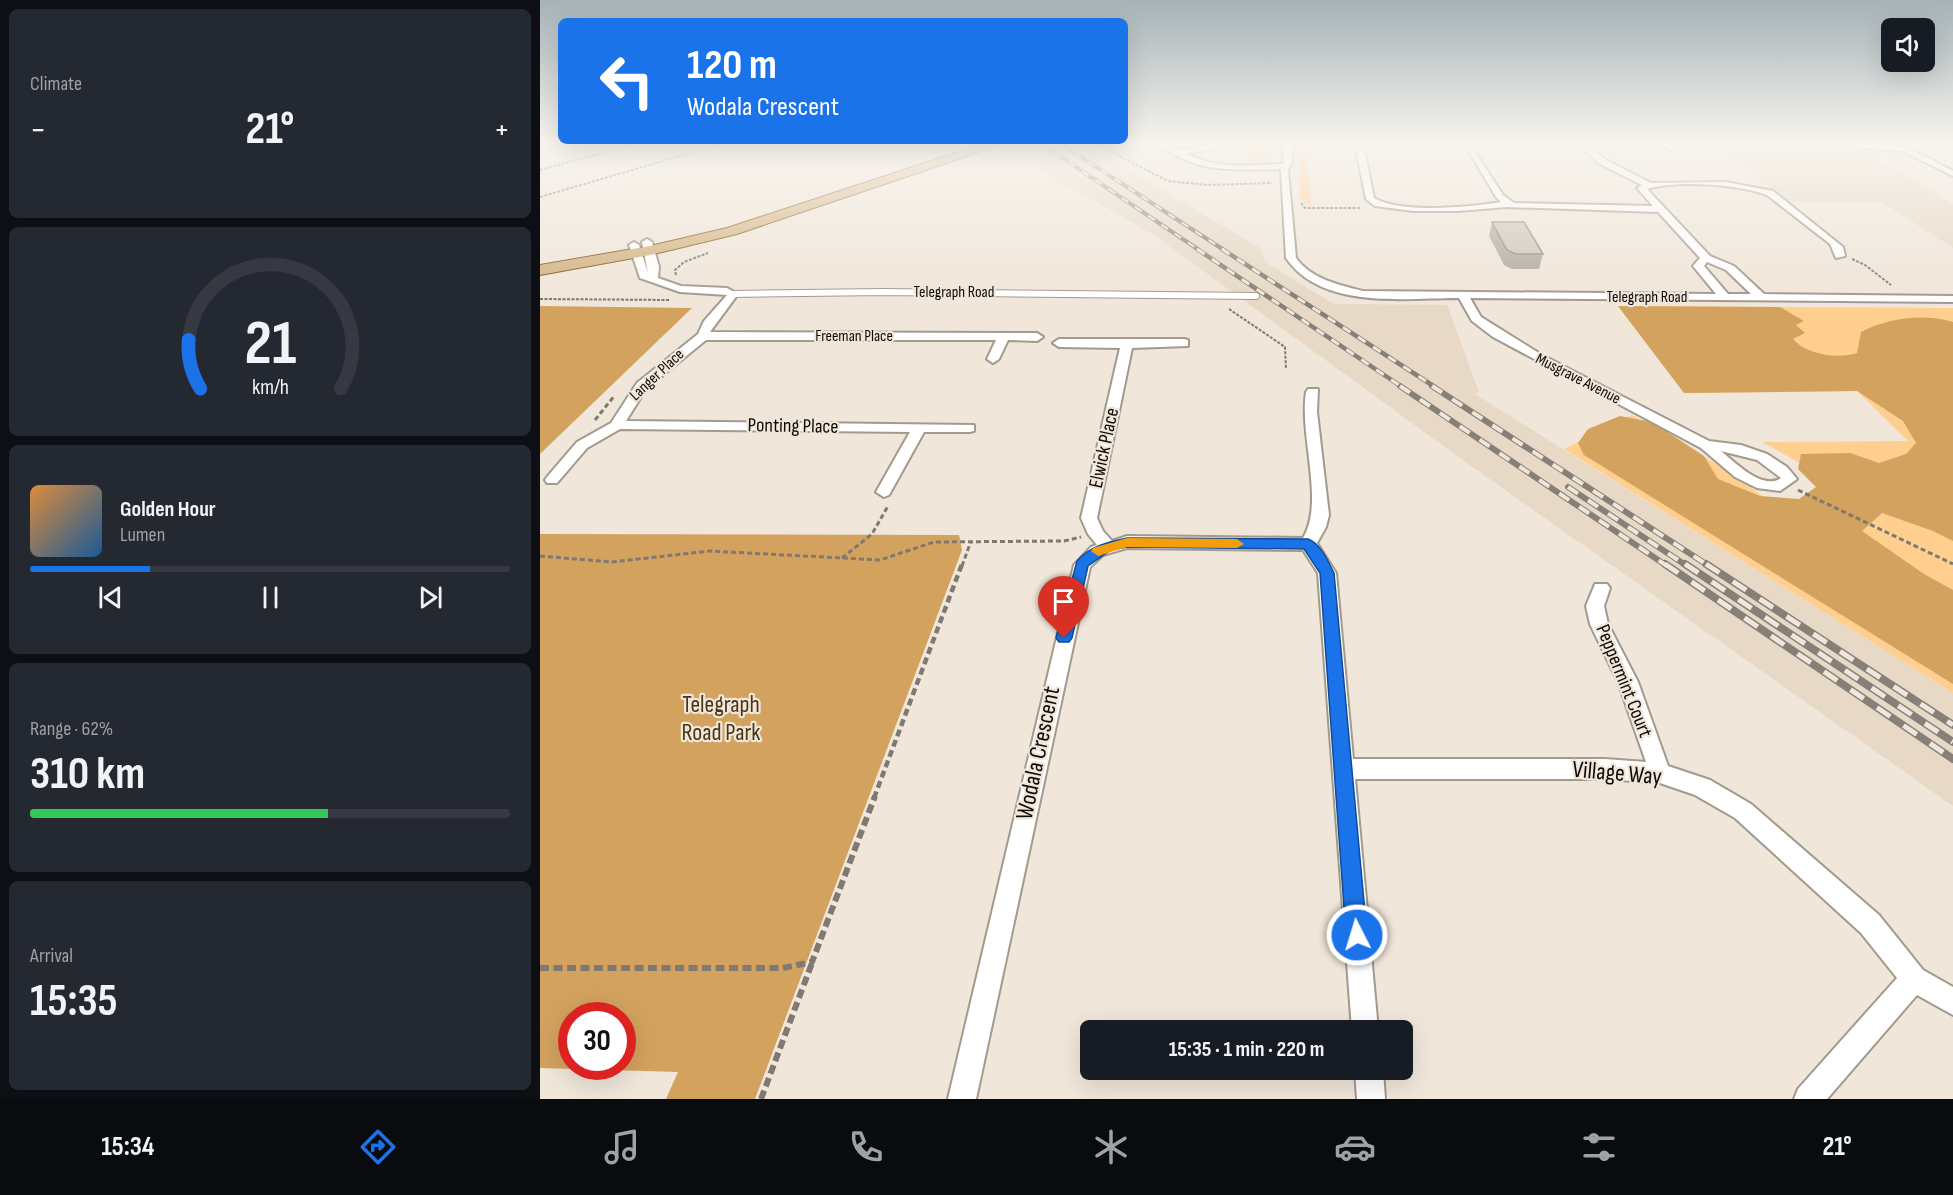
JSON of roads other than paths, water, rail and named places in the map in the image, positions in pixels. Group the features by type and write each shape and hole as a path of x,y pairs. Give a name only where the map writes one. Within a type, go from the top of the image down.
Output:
{"main road":[{"path":"540,260 642,248 816,195"},
{"path":"540,270 761,222 836,195"},
{"path":"654,273 753,230 761,222"}],"street":[{"name":"Telegraph Road","path":"1286,195 1292,261 1320,281 1342,291 1464,297 1953,299"},
{"path":"1369,195 1376,205 1392,208 1483,208 1508,204 1531,208 1660,209"},
{"path":"1499,195 1508,204"},
{"path":"1647,195 1706,258 1731,268 1761,297"},
{"path":"1773,195 1838,247 1840,255"},
{"path":"642,248 644,276 654,273"},
{"path":"1706,258 1698,266 1725,297"},
{"name":"Telegraph Road","path":"654,273 680,289 733,294"},
{"name":"Langer Place","path":"617,425 623,407 681,349 704,336 707,322 731,299 733,294"},
{"name":"Musgrave Avenue","path":"1464,297 1476,319 1497,334 1538,358 1706,445 1740,474 1762,485 1780,486 1788,483 1790,479 1765,457 1736,447 1706,445"},
{"name":"Freeman Place","path":"704,336 1037,337"},
{"path":"993,359 1004,337"},
{"path":"1059,343 1184,344"},
{"name":"Elwick Place","path":"1102,540 1089,518 1127,344"},
{"path":"1312,392 1310,412 1321,515 1318,527 1308,544 1320,559 1327,573 1364,1020"},
{"path":"552,480 582,445 617,425"},
{"name":"Ponting Place","path":"617,425 969,428"},
{"path":"884,492 919,428"},
{"name":"Wodala Crescent","path":"962,1099 1078,572 1102,540 1308,544"},
{"name":"Peppermint Court","path":"1601,588 1595,606 1599,624 1628,682 1660,773"},
{"name":"Village Way","path":"1342,769 1605,769 1660,773 1702,787 1743,811 1870,924 1914,979 1953,1002"},
{"path":"1808,1099 1914,979"},
{"path":"1370,1080 1371,1099"}],"lane":[{"name":"Telegraph Road","path":"733,294 883,292 1257,296"}],"railway":[{"path":"1118,195 1199,250"},
{"path":"1140,195 1224,250"},
{"path":"1197,249 1402,387"},
{"path":"1222,249 1435,387"},
{"path":"1400,386 1667,566"},
{"path":"1432,386 1709,566"},
{"path":"1568,487 1687,566"},
{"path":"1665,564 1953,759"},
{"path":"1685,564 1953,742"},
{"path":"1706,564 1953,725"}],"park label":[{"name":"Telegraph Road Park","path":"721,718"}]}
